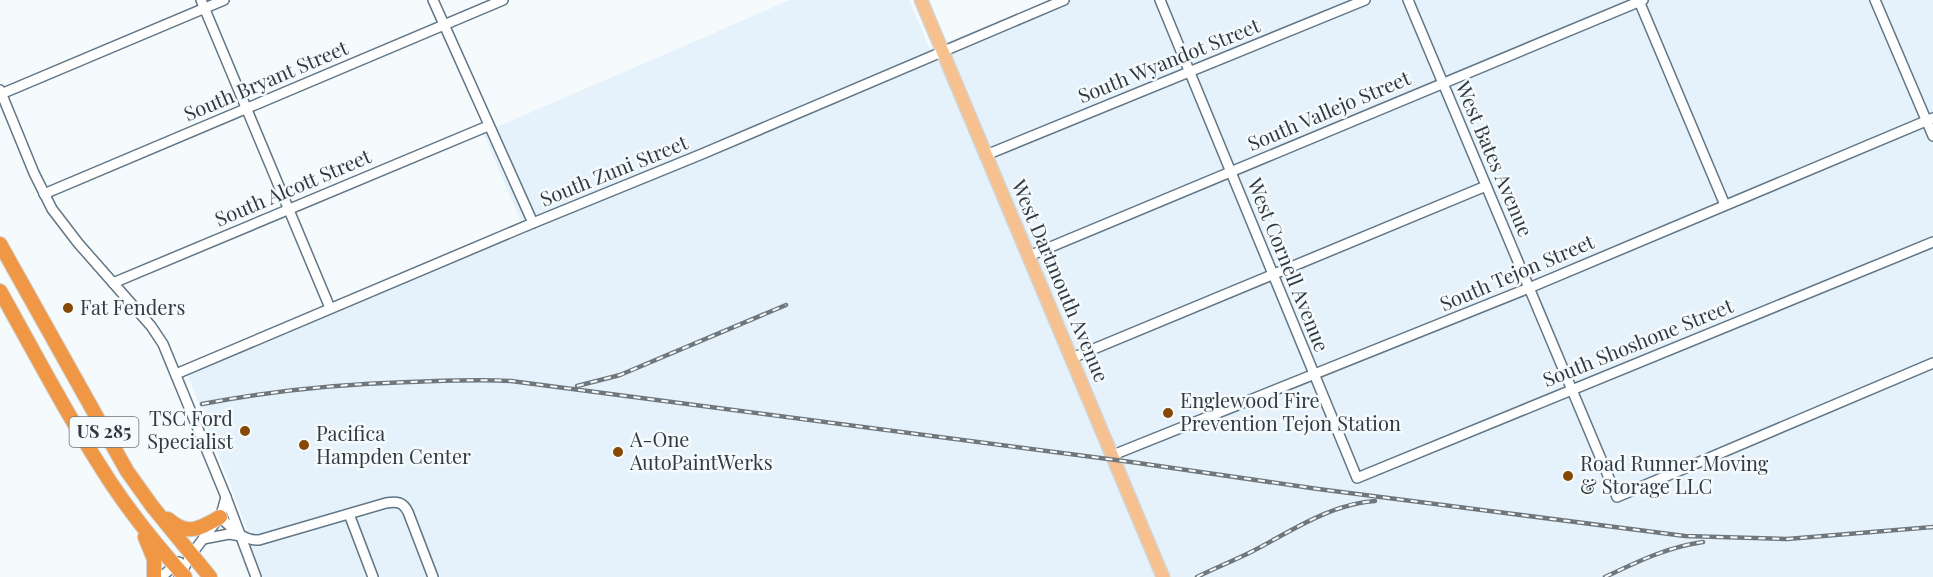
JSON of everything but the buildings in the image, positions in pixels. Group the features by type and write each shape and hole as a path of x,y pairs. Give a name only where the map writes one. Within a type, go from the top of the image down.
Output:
{"highway":[{"name":"US 285","path":"0,244 116,453 145,497 210,577"},
{"name":"US 285","path":"0,291 77,428 121,497 180,573"},
{"path":"0,297 22,332"},
{"path":"121,497 150,548 155,564 154,577"},
{"path":"145,497 183,529 198,528 220,517"}],"main road":[{"name":"West Dartmouth Avenue","path":"921,0 1113,455 1162,577"}],"street":[{"path":"224,0 203,4 1,92 44,194 62,223 160,338 226,497 256,577"},
{"path":"433,0 533,223"},
{"name":"South Bryant Street","path":"44,194 503,0"},
{"name":"South Zuni Street","path":"176,374 1064,0"},
{"name":"West Cornell Avenue","path":"1160,0 1357,478"},
{"name":"South Wyandot Street","path":"986,155 1365,0"},
{"name":"West Bates Avenue","path":"1408,0 1617,497 1933,363"},
{"path":"1875,0 1930,119 1933,136"},
{"path":"1641,1 1725,205"},
{"name":"South Vallejo Street","path":"1029,256 1641,1"},
{"path":"203,4 330,308"},
{"name":"South Tejon Street","path":"1113,455 1529,288 1930,119"},
{"name":"South Alcott Street","path":"113,283 488,126"},
{"path":"1072,358 1486,186"},
{"name":"South Shoshone Street","path":"1357,478 1933,242"},
{"path":"161,577 180,573 220,517 226,497"},
{"path":"203,539 229,534 251,540 265,539 393,501 402,503 408,512 433,577"},
{"path":"349,514 373,577"},
{"path":"220,517 241,536"}],"shaded area":[{"path":"790,0 909,0 930,49 1050,0 1933,0 1933,577 256,577 248,531 188,375 526,233 483,133"}],"railway":[{"path":"577,386 620,375 786,305"},
{"path":"202,404 279,392 357,384 460,380 511,381 1685,536 1787,539 1933,527"},
{"path":"1197,577 1326,513 1358,503 1375,501"},
{"path":"1605,577 1665,551 1703,542"}],"place":[{"name":"Fat Fenders","path":"68,308"},
{"name":"Englewood Fire Prevention Tejon Station","path":"1168,413"},
{"name":"TSC Ford Specialist","path":"245,431"},
{"name":"Pacifica Hampden Center","path":"304,445"},
{"name":"A-One AutoPaintWerks","path":"618,452"},
{"name":"Road Runner Moving & Storage LLC","path":"1568,476"}]}
